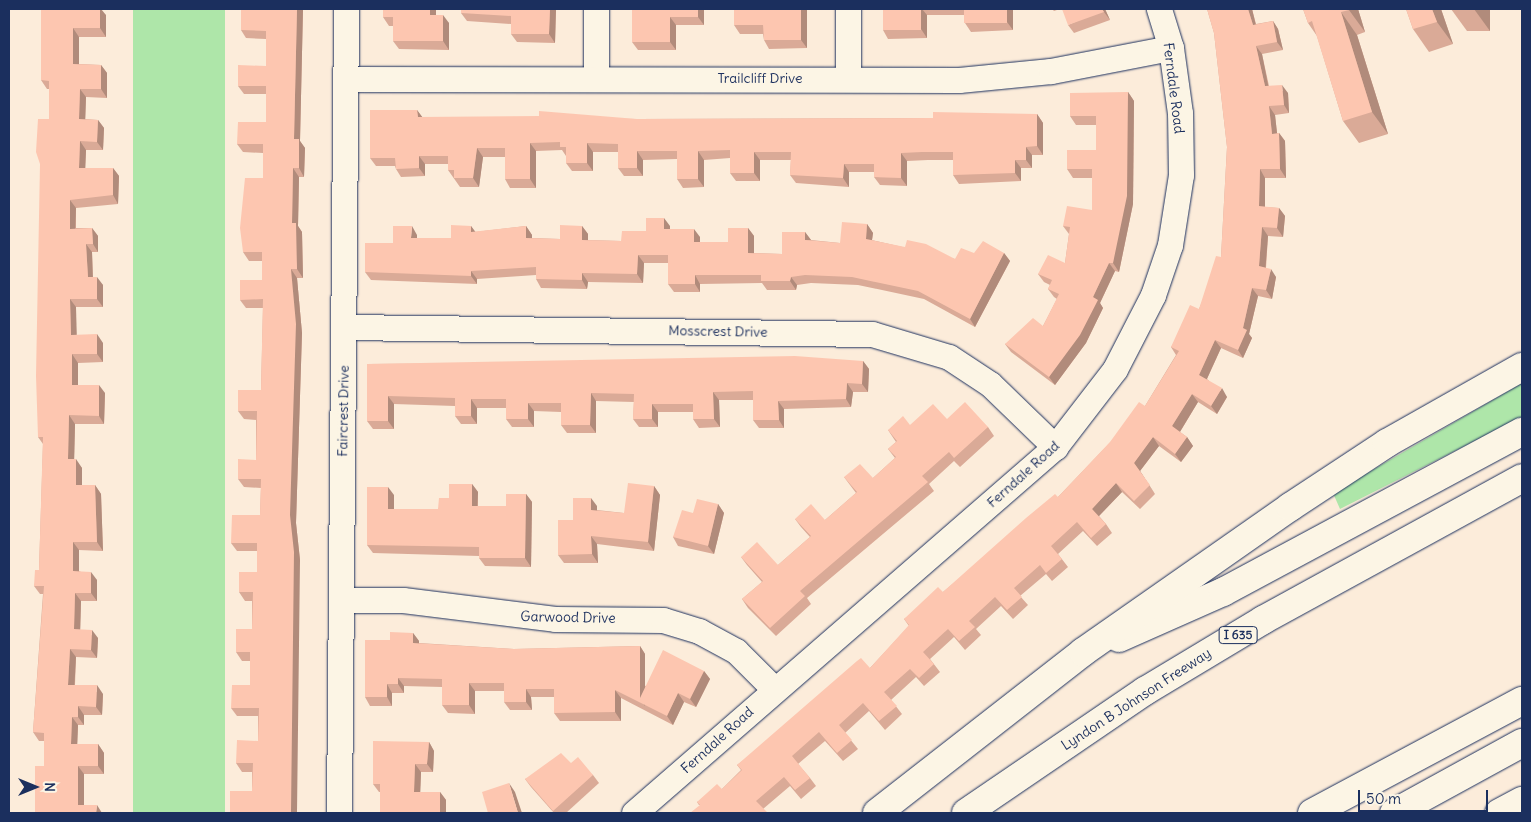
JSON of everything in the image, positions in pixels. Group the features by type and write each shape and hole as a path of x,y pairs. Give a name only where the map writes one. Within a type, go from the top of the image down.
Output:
{"main road":[{"path":"877,813 1083,652 1379,448 1522,367"},
{"path":"1083,652 1152,627 1223,592 1522,432"},
{"name":"Lyndon B Johnson Freeway","path":"966,813 1145,691 1254,625 1414,533 1522,478"},
{"path":"1312,813 1522,701"},
{"path":"1394,813 1522,743"},
{"path":"1499,813 1522,801"}],"street":[{"name":"Faircrest Drive","path":"339,813 345,327 346,9"},
{"path":"596,9 596,78"},
{"path":"848,9 848,78"},
{"name":"Ferndale Road","path":"634,813 774,689 1055,447 1090,407 1134,337 1170,245 1181,175 1180,113 1171,48 1158,9"},
{"name":"Trailcliff Drive","path":"346,79 994,78 1171,48"},
{"name":"Mosscrest Drive","path":"345,327 872,334 949,357 990,384 1055,447"},
{"name":"Garwood Drive","path":"341,600 404,600 555,619 663,620 699,630 736,651 774,689"}],"green space":[{"path":"133,9 225,9 225,813 133,813"},
{"path":"1522,383 1522,417 1340,509 1333,493"}],"building":[{"path":"41,9 100,9 100,28 73,28 73,64 101,65 101,89 80,89 79,119 98,120 97,142 80,141 79,168 113,168 113,195 70,200 70,229 92,228 93,244 86,244 88,277 97,277 97,299 70,299 71,335 97,334 97,354 72,354 72,385 99,385 99,416 69,415 68,459 76,459 76,485 95,485 97,542 73,542 73,571 91,572 91,593 75,593 74,629 92,630 91,650 70,649 68,685 97,685 96,707 78,706 78,717 72,717 71,744 98,744 98,766 78,766 78,805 97,805 96,813 35,813 35,766 44,766 44,733 33,732 44,586 34,586 35,570 39,570 43,437 38,437 36,376 40,164 36,152 38,119 49,119 49,81 41,80"},
{"path":"241,9 297,9 294,139 299,139 299,168 293,168 292,223 296,223 297,269 291,269 296,324 290,515 294,552 291,813 230,813 230,791 252,791 253,763 236,763 237,740 258,741 259,708 231,708 232,685 250,685 250,652 236,652 236,629 252,629 253,592 239,592 239,572 257,572 257,543 231,543 232,515 260,515 261,479 238,479 238,459 256,460 257,411 238,411 238,390 261,390 263,299 240,300 240,280 262,280 262,252 243,252 240,228 245,178 263,178 263,144 237,144 238,122 266,122 266,86 238,86 238,65 266,66 266,31 241,30"},
{"path":"383,9 430,9 430,15 443,15 443,41 393,41 393,17 383,17"},
{"path":"461,9 550,9 549,34 511,34 511,16 461,13"},
{"path":"632,9 698,9 698,17 670,17 670,42 632,42"},
{"path":"734,9 801,9 801,40 764,40 763,25 734,25"},
{"path":"883,9 921,9 921,30 883,30"},
{"path":"964,9 1007,9 1007,23 964,23"},
{"path":"1062,9 1102,9 1104,12 1068,25"},
{"path":"1207,9 1248,9 1253,25 1273,21 1277,42 1256,46 1265,86 1282,85 1284,105 1269,106 1272,134 1279,133 1280,169 1260,169 1259,206 1279,208 1277,228 1262,227 1259,266 1271,269 1266,290 1252,288 1243,328 1247,330 1238,350 1215,340 1199,375 1222,388 1211,406 1192,394 1172,426 1187,437 1175,454 1153,437 1134,463 1150,485 1134,501 1116,483 1092,509 1106,524 1091,538 1077,522 1051,546 1062,559 1046,573 1040,565 1014,588 1022,597 1007,610 995,597 969,621 975,627 959,641 948,629 923,652 934,664 919,678 910,669 884,692 897,706 879,721 863,703 839,725 852,740 837,753 819,732 792,756 810,778 795,790 784,777 756,801 768,813 690,813 700,805 697,802 717,784 722,789 742,770 737,765 857,661 861,658 870,668 909,625 904,619 938,587 943,592 1055,494 1058,497 1110,442 1139,402 1145,406 1179,351 1171,347 1190,305 1199,309 1216,256 1221,257 1227,147 1214,33"},
{"path":"1303,9 1349,9 1341,12 1372,112 1343,121 1312,21 1308,23"},
{"path":"1406,9 1432,9 1437,22 1413,29"},
{"path":"1128,92 1127,196 1113,263 1109,263 1093,297 1098,300 1080,335 1049,377 1005,344 1033,318 1043,326 1059,294 1048,289 1052,280 1038,274 1048,255 1065,263 1070,227 1063,226 1067,206 1092,210 1092,169 1067,169 1067,150 1096,150 1096,116 1070,116 1070,93"},
{"path":"370,110 417,110 418,117 539,116 539,111 637,119 933,118 933,112 1037,114 1037,146 1026,147 1026,160 1015,160 1015,173 953,175 953,152 901,153 901,178 874,177 874,164 844,164 843,178 790,175 791,152 754,152 754,173 730,173 730,150 698,151 698,179 677,179 677,151 637,151 637,168 618,168 618,144 587,143 587,163 566,163 566,147 560,147 560,142 530,143 530,179 505,179 505,148 477,148 473,178 454,178 454,170 448,170 448,156 419,156 419,168 396,169 395,158 370,158"},
{"path":"646,218 664,218 664,229 694,229 694,242 728,242 728,228 748,228 748,253 782,254 782,232 805,232 805,240 840,243 842,222 867,224 866,239 905,247 907,240 926,244 955,259 961,248 974,253 983,241 1004,253 970,319 918,291 852,277 805,275 791,277 790,281 761,281 761,275 695,275 695,284 668,284 668,255 638,255 637,274 582,273 582,280 536,279 536,267 471,271 471,276 365,272 365,243 393,243 393,226 412,226 411,238 451,238 451,225 471,226 471,232 526,226 526,238 560,239 560,225 582,226 582,240 621,241 622,231 646,231"},
{"path":"795,356 863,361 862,384 847,383 846,399 778,401 779,420 753,420 753,391 713,392 714,419 693,419 693,404 652,404 652,419 633,419 634,394 591,393 590,425 561,425 561,403 528,403 528,419 506,419 506,399 471,399 471,416 455,416 455,398 388,396 388,421 367,421 367,364"},
{"path":"965,402 988,427 954,458 949,452 922,476 928,482 800,591 805,596 770,628 742,599 763,581 741,557 757,542 778,565 811,536 795,519 811,504 825,520 857,492 844,477 860,464 873,478 896,457 888,449 897,441 888,430 903,416 910,425 933,404 947,419"},
{"path":"628,483 654,486 648,542 591,536 592,554 558,555 558,520 573,520 573,498 591,498 591,510 624,513"},
{"path":"449,484 472,484 472,506 506,506 506,494 526,494 525,558 479,558 479,547 367,545 367,487 388,487 388,509 438,509 439,498 449,498"},
{"path":"697,499 718,504 708,546 673,537 682,510 693,513"},
{"path":"390,632 413,633 413,643 514,649 640,646 640,698 663,650 704,671 690,699 678,693 667,716 615,690 615,712 554,713 554,689 526,689 526,702 504,702 504,683 469,683 469,705 442,705 442,679 398,678 398,684 387,684 387,697 365,697 365,640 390,640"},
{"path":"373,741 429,742 427,764 415,764 414,792 440,792 440,813 380,813 380,784 373,784"},
{"path":"561,753 571,763 578,757 593,775 553,811 525,779"},
{"path":"509,783 518,813 488,813 482,792"}]}
